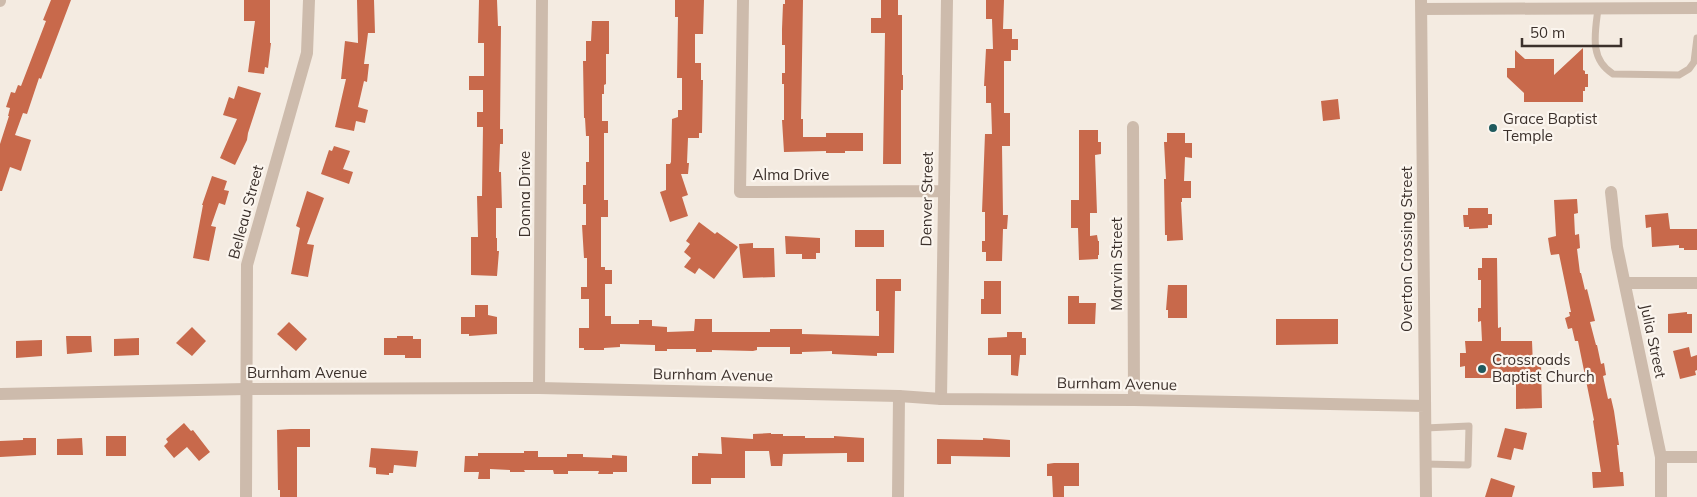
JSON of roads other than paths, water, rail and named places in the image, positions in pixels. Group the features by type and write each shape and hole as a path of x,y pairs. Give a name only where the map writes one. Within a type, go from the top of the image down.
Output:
{"street":[{"name":"Belleau Street","path":"246,497 247,265 307,53 309,0"},
{"name":"Donna Drive","path":"540,388 542,0"},
{"name":"Alma Drive","path":"743,0 740,192 944,192"},
{"name":"Denver Street","path":"941,399 946,0"},
{"path":"1422,5 1598,9 1697,8"},
{"name":"Overton Crossing Street","path":"1422,5 1426,497"},
{"name":"Marvin Street","path":"1133,127 1134,400"},
{"name":"Julia Street","path":"1611,192 1617,247 1661,458 1661,497"},
{"path":"1625,283 1697,283"},
{"name":"Burnham Avenue","path":"0,394 246,389 540,388 899,396 941,399 1134,400 1425,406"},
{"path":"898,497 899,396"},
{"path":"1661,458 1697,457"}],"lane":[{"path":"1598,9 1594,36 1595,49 1606,69 1614,74 1679,75 1689,69 1694,62 1697,38"},
{"path":"1425,428 1469,426 1468,465 1425,464"}],"place":[{"name":"Grace Baptist Temple","path":"1493,128"},
{"name":"Crossroads Baptist Church","path":"1482,369"}]}
